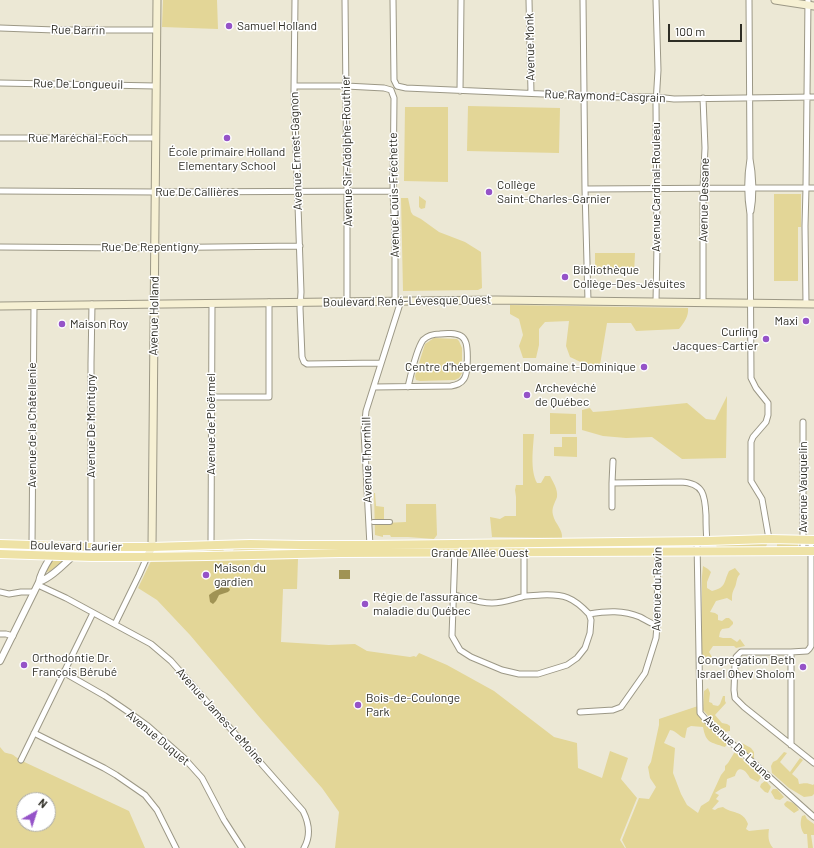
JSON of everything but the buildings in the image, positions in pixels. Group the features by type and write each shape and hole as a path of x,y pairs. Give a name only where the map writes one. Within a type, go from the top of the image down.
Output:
{"main road":[{"name":"Avenue Holland","path":"147,557 152,547 157,0"},
{"path":"775,0 810,4"},
{"name":"Boulevard René-Lévesque Ouest","path":"0,306 503,300 814,304"},
{"name":"Grande Allée Ouest","path":"147,557 370,549 455,543 707,541 768,539 809,540"},
{"path":"576,542 576,552"},
{"name":"Boulevard Laurier","path":"0,544 91,547 152,547"},
{"name":"Grande Allée Ouest","path":"152,547 250,544 456,552 809,551"},
{"name":"Boulevard Laurier","path":"0,554 147,557"}],"street":[{"name":"Avenue Ernest-Gagnon","path":"295,0 294,86 300,246 302,357 304,362 307,364 381,363"},
{"name":"Avenue Sir-Adolphe-Routhier","path":"345,0 347,302"},
{"name":"Rue Raymond-Casgrain","path":"393,0 394,80 397,86 406,88 460,91 612,97 656,97 674,99 814,98"},
{"path":"460,0 460,91"},
{"name":"Avenue Monk","path":"529,0 531,93"},
{"path":"583,0 588,301"},
{"name":"Avenue Cardinal-Rouleau","path":"656,0 658,70 656,97 656,302"},
{"path":"749,0 750,159 748,170 750,188 748,204 750,214 751,378 756,388 768,403 768,415 766,422 753,437 751,442 751,481 762,499 768,539"},
{"path":"806,304 805,226 810,4"},
{"name":"Rue Barrin","path":"0,28 55,30 157,30"},
{"name":"Rue De Longueuil","path":"0,83 156,86"},
{"path":"294,86 346,86"},
{"name":"Avenue Louis-Fréchette","path":"346,86 384,88 391,90 394,98 394,191 397,301"},
{"name":"Avenue Dessane","path":"703,98 705,148 703,188 703,302"},
{"name":"Rue Maréchal-Foch","path":"0,138 156,138"},
{"path":"585,189 814,188"},
{"name":"Rue De Callières","path":"0,190 156,192 394,191"},
{"name":"Rue De Repentigny","path":"0,247 300,246"},
{"name":"Avenue Thornhill","path":"370,549 364,431 366,411 399,307 397,301"},
{"path":"211,397 270,397 268,302"},
{"name":"Avenue de Ploërmel","path":"211,546 212,303"},
{"name":"Avenue De Montigny","path":"91,547 92,304"},
{"name":"Avenue de la Châtellenie","path":"32,545 34,305"},
{"path":"374,387 451,386 460,383 464,379 467,372 466,347 464,338 460,335 434,334 424,339 418,350 408,386"},
{"name":"Avenue Vauquelin","path":"803,422 809,540 811,646 807,651 741,652 736,657 734,690 735,698 744,707 814,763"},
{"path":"612,508 613,461"},
{"path":"612,483 681,482 695,485 701,490 705,498 707,541"},
{"path":"373,522 390,522"},
{"name":"Avenue du Ravin","path":"580,712 613,710 621,707 645,673 656,638 658,541"},
{"name":"Avenue De Laune","path":"697,541 700,713 708,722 814,817"},
{"path":"454,595 478,602 494,603 508,601 524,596 558,595 571,599 589,614 591,620 590,633 586,648 577,658 567,665 538,674 519,674 502,670 471,657 460,650 452,636 456,552 455,543"},
{"path":"39,584 48,560 57,546"},
{"path":"524,552 524,596"},
{"path":"0,661 39,584 74,556"},
{"name":"Avenue Holland","path":"115,624 147,557"},
{"name":"Avenue James-LeMoine","path":"39,584 151,644 171,661 303,810 309,827 309,834 304,848"},
{"path":"0,592 9,594 34,592"},
{"path":"589,614 614,611 639,617 657,625"},
{"path":"21,760 93,613"},
{"path":"0,634 13,636"},
{"path":"791,652 791,745"},
{"name":"Avenue Duquet","path":"63,672 127,711 148,726 184,758 202,778 224,820 242,848"},
{"path":"34,733 104,768 145,795 157,810 176,848"}],"shaded area":[{"path":"163,0 217,0 218,29 162,27"},
{"path":"468,106 560,108 559,153 467,151"},
{"path":"405,107 448,107 448,182 404,181"},
{"path":"774,194 801,194 801,227 798,227 798,281 774,281"},
{"path":"419,196 426,201 425,208 421,209 419,207"},
{"path":"401,198 408,198 413,215 439,232 465,242 481,252 482,288 478,290 403,291"},
{"path":"595,253 635,253 634,274 595,273"},
{"path":"510,305 688,308 688,314 679,329 636,331 631,323 607,323 600,365 589,366 570,357 566,346 569,321 545,322 539,329 539,345 536,358 523,358 519,346 523,335 519,319 510,314"},
{"path":"434,338 457,339 459,341 462,348 462,373 459,378 455,380 416,380 415,376 425,344"},
{"path":"727,396 726,458 682,459 652,437 626,438 603,436 582,430 582,410 590,408 593,412 687,403 706,419 715,420"},
{"path":"550,413 576,414 576,434 550,434"},
{"path":"523,434 534,434 533,472 537,483 541,483 545,476 550,476 556,488 557,497 553,512 562,538 492,537 490,517 500,519 505,516 516,516 516,485 523,485"},
{"path":"562,437 577,437 577,457 554,456 554,447 562,447"},
{"path":"374,493 376,506 384,507 384,523 406,522 406,504 436,504 437,535 434,539 391,537 390,535 383,535 383,537 375,535"},
{"path":"798,542 797,547 777,547 777,543"},
{"path":"766,543 766,547 718,548 716,546 717,544"},
{"path":"504,546 573,546 572,549 462,549"},
{"path":"579,546 650,546 648,548 580,549"},
{"path":"0,547 48,549 47,552 0,550"},
{"path":"294,547 294,549 281,550 234,552 233,550 234,549"},
{"path":"223,549 224,552 159,553 203,551"},
{"name":"Bois-de-Coulonge Park","path":"298,559 297,589 283,589 281,642 329,645 355,644 367,651 410,657 416,657 419,653 447,665 494,691 554,737 577,743 578,768 602,778 610,751 628,758 621,779 637,798 620,840 625,848 335,848 339,812 322,788 190,635 157,600 138,588 151,561"},
{"path":"51,561 63,561 47,572 46,570"},
{"path":"703,566 711,572 707,582 707,588 712,591 720,588 724,584 729,571 735,568 740,574 732,595 732,601 727,598 716,601 710,612 718,615 718,620 722,621 729,618 733,622 729,628 722,629 719,637 731,638 737,642 740,639 745,646 736,648 734,646 713,646 709,652 712,657 712,664 702,663"},
{"path":"339,570 350,570 350,579 339,579"},
{"path":"224,585 230,590 219,595 213,604 210,602 209,595"},
{"path":"708,688 710,693 709,702 713,705 718,706 723,696 725,696 726,703 715,715 722,723 730,726 730,731 723,732 703,710 704,691"},
{"path":"698,706 708,724 728,743 725,747 710,741 707,739 703,727 691,726 687,728 685,738 670,730 664,743 675,748 673,773 681,794 687,805 698,813 701,806 709,801 721,775 725,770 725,766 735,752 761,777 758,782 750,778 744,771 740,769 738,770 735,776 727,779 726,787 715,793 719,795 716,799 719,801 712,809 715,810 723,807 740,814 746,820 748,824 746,829 749,831 769,829 769,839 773,848 626,848 622,840 639,798 649,799 656,787 650,778 648,767 651,762 659,719"},
{"path":"740,742 751,748 754,752 754,759 739,745"},
{"path":"0,747 5,752 12,754 20,760 129,811 145,848 0,848"},
{"path":"784,752 787,753 780,762 790,772 800,758 803,760 792,774 798,779 799,784 814,784 814,794 812,796 804,797 789,788 772,773 771,766 773,762 777,760"},
{"path":"765,781 771,787 768,793 760,787"},
{"path":"773,789 777,789 784,797 780,800 775,799 771,792"},
{"path":"787,801 797,806 799,810 794,813 785,806 784,804"},
{"path":"805,815 807,819 814,824 814,835 811,835 813,848 808,848 807,834 804,834 801,827 802,816"}],"place":[{"name":"Samuel Holland","path":"229,26"},
{"name":"École primaire Holland Elementary School","path":"227,138"},
{"name":"Collège Saint-Charles-Garnier","path":"489,192"},
{"name":"Bibliothèque Collège-Des-Jésuites","path":"565,277"},
{"name":"Maxi","path":"806,321"},
{"name":"Maison Roy","path":"62,324"},
{"name":"Curling Jacques-Cartier","path":"766,339"},
{"name":"Centre d'hébergement Domaine t-Dominique","path":"644,367"},
{"name":"Archevéché de Québec","path":"527,395"},
{"name":"Maison du gardien","path":"206,575"},
{"name":"Régie de l'assurance maladie du Québec","path":"365,604"},
{"name":"Orthodontie Dr. François Bérubé","path":"24,665"},
{"name":"Congregation Beth Israel Ohev Sholom","path":"803,667"},
{"name":"Bois-de-Coulonge Park","path":"358,705"}]}
